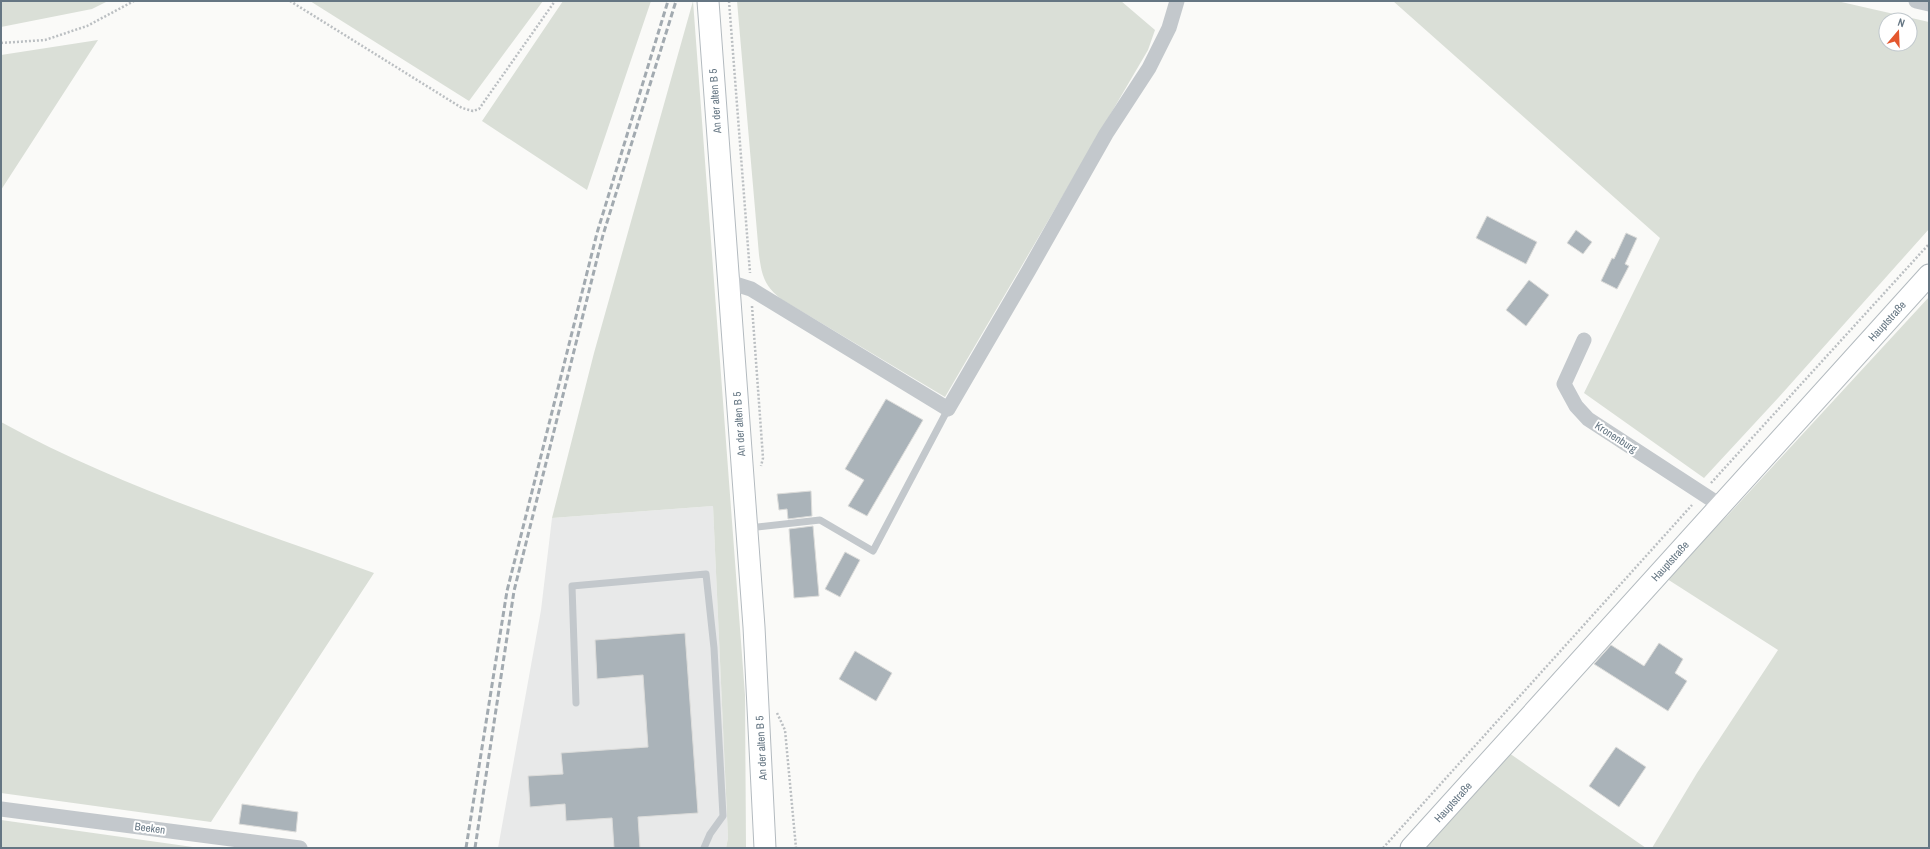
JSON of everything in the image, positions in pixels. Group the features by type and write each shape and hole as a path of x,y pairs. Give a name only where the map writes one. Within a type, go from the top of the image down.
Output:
{"main road":[{"name":"An der alten B 5","path":"708,1 758,696 765,848"},
{"name":"Hauptstraße","path":"1411,848 1929,275"}],"street":[{"path":"729,282 751,289 948,409 1022,283 1106,134 1148,68 1169,28 1177,1"},
{"path":"1916,1 1929,4"},
{"name":"Kronenburg","path":"1584,340 1564,384 1576,406 1588,419 1720,505"},
{"name":"Beeken","path":"1,809 300,848"}],"lane":[{"path":"746,528 820,520 874,551 948,409"},
{"path":"576,703 572,586 706,574 714,648 723,816 710,834 704,848"}],"path":[{"path":"1,43 45,40 87,26 134,1"},
{"path":"290,1 462,108 472,111 479,109 555,1"},
{"path":"1383,848 1702,493 1929,244"}],"shaded area":[{"path":"1,1 108,1 92,9 1,27"},
{"path":"310,1 543,1 469,101"},
{"path":"563,1 651,1 587,190 482,121"},
{"path":"693,1 745,695 746,848 726,848 728,838 713,506 552,518 594,353"},
{"path":"737,1 1121,1 1155,30 1148,50 945,397 781,299 767,284 761,269 759,255"},
{"path":"1393,1 1837,1 1885,12 1878,12 1878,52 1918,52 1918,19 1929,22 1929,229 1779,397 1704,478 1584,393 1660,238"},
{"path":"98,40 1,190 1,55"},
{"path":"1929,297 1929,848 1652,848 1697,773 1778,650 1664,577 1728,515"},
{"path":"1,422 91,467 184,505 374,573 211,822 1,793"},
{"path":"713,506 728,838 726,848 498,848 541,610 552,518"},
{"path":"1509,753 1646,848 1424,848"},
{"path":"1,820 200,848 1,848"}],"building":[{"path":"1487,216 1537,242 1526,264 1476,238"},
{"path":"1576,230 1592,242 1583,254 1567,243"},
{"path":"1626,233 1637,238 1625,264 1629,266 1617,289 1601,281 1612,258 1614,259"},
{"path":"1529,280 1549,295 1526,326 1506,310"},
{"path":"886,399 923,420 867,516 848,506 864,480 845,469"},
{"path":"811,491 812,516 788,519 787,509 779,510 777,494"},
{"path":"813,526 819,596 794,598 789,529"},
{"path":"845,552 860,560 840,597 825,589"},
{"path":"685,633 698,813 638,817 640,848 614,848 612,818 566,821 565,804 530,807 528,776 563,774 561,753 648,747 643,675 597,679 595,640"},
{"path":"1659,643 1683,659 1675,673 1687,681 1668,711 1594,664 1611,645 1644,666"},
{"path":"855,651 892,673 876,701 839,679"},
{"path":"1616,747 1646,767 1619,807 1589,786"},
{"path":"242,804 298,812 296,832 239,824"}],"railway":[{"path":"466,848 507,591 597,233 668,1"},
{"path":"475,848 514,591 603,235 676,1"}]}
